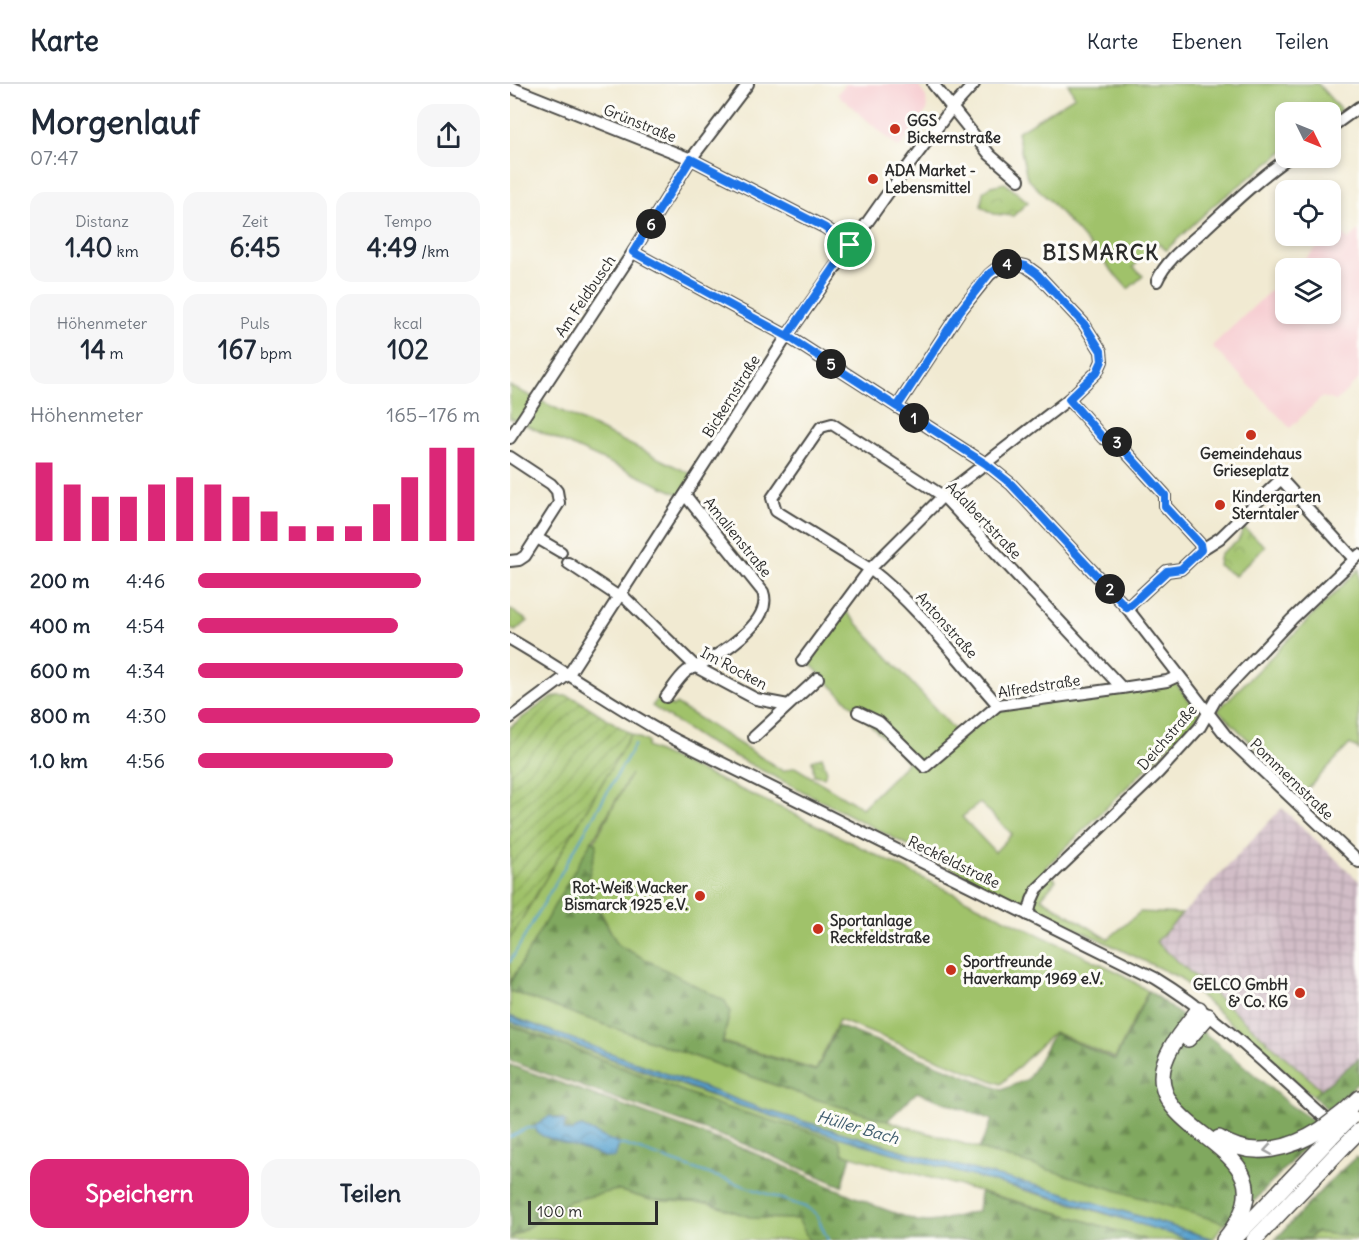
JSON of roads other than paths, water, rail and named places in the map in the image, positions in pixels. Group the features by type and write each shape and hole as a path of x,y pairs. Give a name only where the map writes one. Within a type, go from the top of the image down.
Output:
{"highway":[{"path":"1204,1013 1170,1067 1169,1087 1182,1108 1228,1145 1242,1150 1272,1150 1302,1140 1332,1138"},
{"path":"1204,1013 1170,1052 1162,1075 1163,1087 1166,1096 1178,1113 1221,1148 1240,1170 1245,1191 1244,1206 1232,1236"},
{"path":"1232,1236 1353,1117 1359,1098"},
{"path":"1256,1239 1332,1138 1353,1117"}],"street":[{"name":"Am Feldbusch","path":"510,438 633,252 691,159 748,84"},
{"path":"933,84 990,155 1019,180"},
{"name":"Bickernstraße","path":"510,718 569,674 787,336 850,245 952,108 974,84"},
{"name":"Grünstraße","path":"510,87 691,159 824,227 850,245"},
{"path":"1341,121 1359,107"},
{"path":"1157,281 1162,268 1257,181 1275,168"},
{"name":"Pommernstraße","path":"633,252 787,336 986,464 1011,484 1127,608 1227,737 1359,862"},
{"path":"802,661 870,569 943,496 1069,399 1097,372 1102,361 1101,351 1084,324 1037,274 1026,266 1012,263 1001,265 989,274 960,311 897,407"},
{"path":"1069,399 1103,438 1115,440 1165,495 1165,506 1200,544 1201,550"},
{"name":"Adalbertstraße","path":"776,511 772,498 821,427 832,424 943,496 1122,688"},
{"path":"510,457 551,484 557,491 559,503 525,556 519,560 510,561"},
{"path":"1127,608 1167,571 1181,569 1201,550 1220,538 1281,479 1357,557"},
{"name":"Amalienstraße","path":"666,697 687,671 738,640 750,629 766,600 763,592 685,495"},
{"name":"Antonstraße","path":"776,511 884,579 930,627 998,705"},
{"path":"537,538 561,552"},
{"name":"Deichstraße","path":"1028,915 1037,889 1158,773 1200,727 1216,699 1283,628 1357,557"},
{"name":"Im Rocken","path":"568,563 620,596 696,667 756,699 788,705"},
{"name":"Reckfeldstraße","path":"510,639 633,716 676,740 1137,968 1204,1013 1252,1052 1359,1148"},
{"name":"Alfredstraße","path":"858,712 879,722 925,767 998,705 1167,681 1178,675"},
{"path":"754,737 818,678"}],"water":[{"path":"510,1016 762,1109 931,1159 1057,1191 1213,1239 1190,1240 1064,1200 960,1173 802,1126 738,1105 510,1021"},
{"path":"550,1116 565,1121 564,1130 572,1132 582,1127 616,1143 619,1145 615,1157 608,1158 543,1136 537,1132 535,1126"}],"waterway":[{"path":"510,962 635,744"},
{"path":"510,1137 527,1128 535,1128"},
{"path":"619,1145 625,1145 808,1208 816,1214 828,1240"}],"place":[{"name":"GGS Bickernstraße","path":"895,129"},
{"name":"ADA Market - Lebensmittel","path":"873,179"},
{"name":"Gemeindehaus Grieseplatz","path":"1251,435"},
{"name":"Kindergarten Sterntaler","path":"1220,505"},
{"name":"Rot-Weiß Wacker Bismarck 1925 e.V.","path":"700,896"},
{"name":"Sportanlage Reckfeldstraße","path":"818,929"},
{"name":"Sportfreunde Haverkamp 1969 e.V.","path":"951,970"},
{"name":"GELCO GmbH & Co. KG","path":"1300,993"}],"district":[{"name":"BISMARCK","path":"1101,252"}],"water label":[{"name":"Hüller Bach","path":"858,1127"}]}
